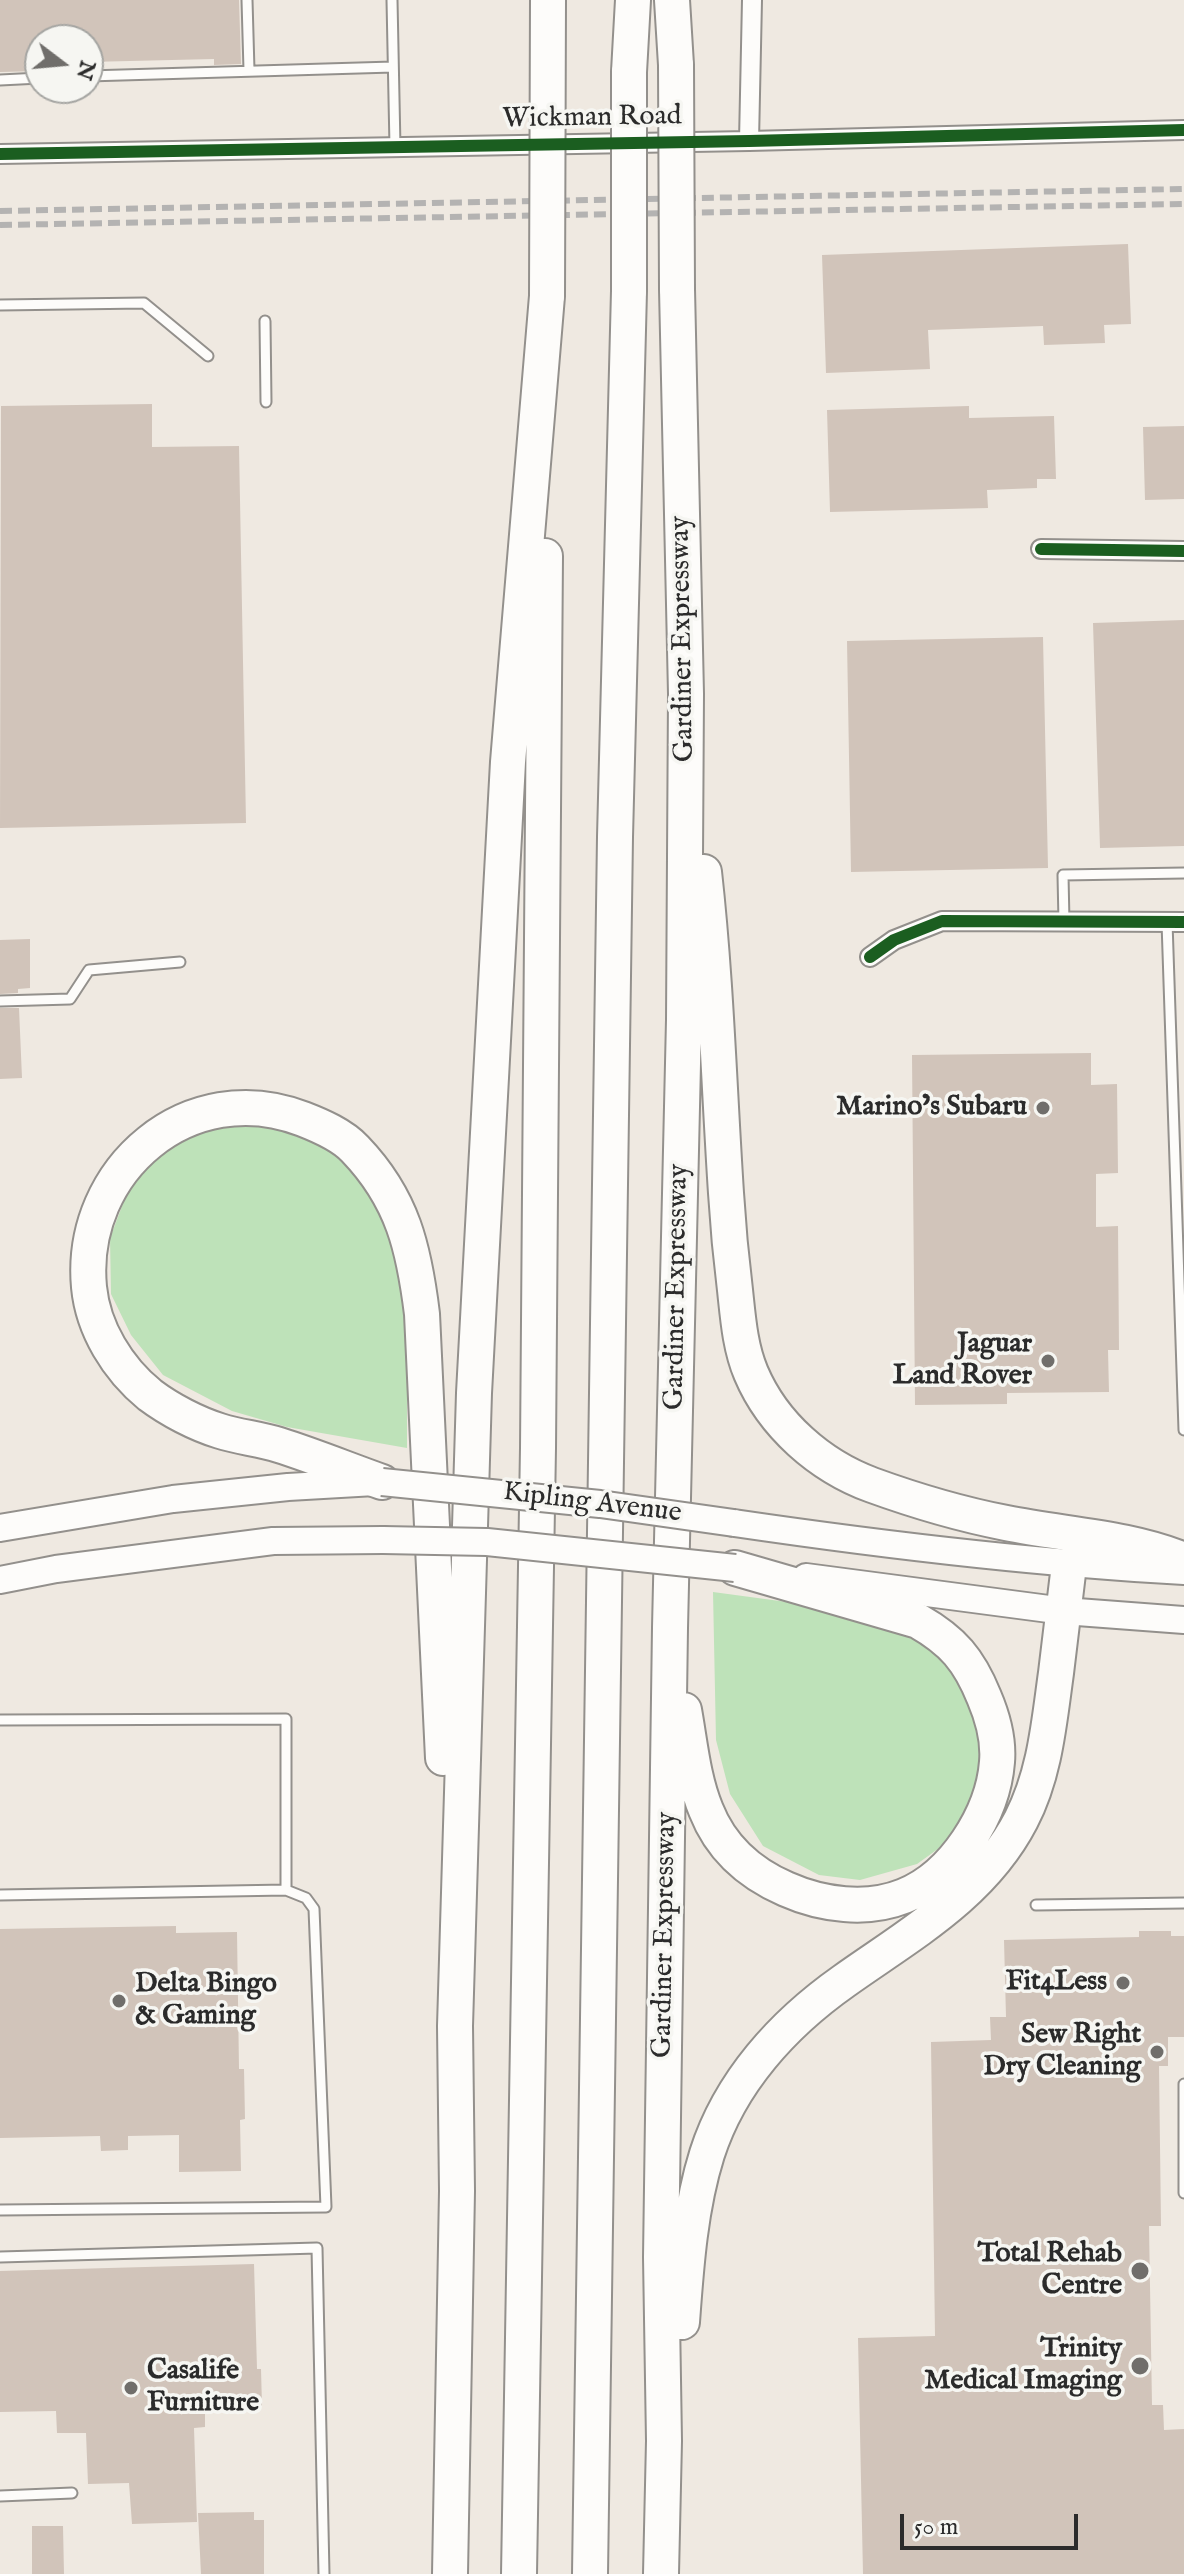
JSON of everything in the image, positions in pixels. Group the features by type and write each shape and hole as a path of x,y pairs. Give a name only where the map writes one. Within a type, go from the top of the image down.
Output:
{"highway":[{"path":"519,2574 538,1400 548,0"},
{"name":"Gardiner Expressway","path":"590,2574 615,852 629,291 629,72 633,0"},
{"name":"Gardiner Expressway","path":"661,2574 664,2441 661,2257 670,1628 684,1036 686,694 677,289 676,65 672,0"},
{"path":"455,2026 475,1378 508,762 547,296"},
{"path":"686,694 708,904 728,1230 741,1342 751,1373 768,1406 784,1427 833,1466 873,1485 933,1506 1005,1523 1155,1548 1184,1560"},
{"path":"382,1482 279,1445 218,1431 152,1396 125,1372 108,1344 91,1305 88,1270 92,1229 109,1188 133,1156 161,1134 183,1121 242,1107 279,1109 322,1126 354,1147 379,1178 407,1230 417,1273 422,1314 455,2026 457,2191 450,2574"},
{"path":"664,2441 682,2328 686,2264 697,2199 707,2155 721,2119 749,2072 797,2018 943,1911 983,1876 1020,1821 1037,1783 1047,1742 1069,1565"},
{"path":"670,1628 697,1784 721,1839 738,1860 765,1880 800,1895 828,1902 856,1904 882,1901 905,1895 936,1877 965,1847 980,1820 997,1764 993,1719 974,1674 956,1648 918,1621 735,1568"}],"main road":[{"name":"Kipling Avenue","path":"0,1528 173,1499 288,1487 382,1482 600,1504 897,1546 1069,1565 1184,1571"},
{"name":"Kipling Avenue","path":"0,1580 56,1569 273,1541 487,1542 735,1568 1064,1611 1184,1620"}],"street":[{"path":"749,141 752,0"},
{"name":"Wickman Road","path":"0,154 1184,130"},
{"path":"1041,549 1184,551"},
{"path":"870,957 894,940 942,921 1175,922"}],"lane":[{"path":"247,0 249,70"},
{"path":"392,0 395,147"},
{"path":"104,75 393,67"},
{"path":"0,80 24,79"},
{"path":"0,305 144,303 208,356"},
{"path":"265,321 266,402"},
{"path":"1064,922 1063,875 1184,873"},
{"path":"1175,922 1184,1430"},
{"path":"0,1001 70,999 89,970 180,962"},
{"path":"0,1720 286,1719 286,1890"},
{"path":"0,1895 286,1890 306,1898 314,1909 326,2207 0,2210"},
{"path":"1036,1905 1184,1903"},
{"path":"1184,2084 1184,2193"},
{"path":"0,2257 317,2248 324,2574"},
{"path":"0,2496 72,2493"}],"green space":[{"path":"248,1118 289,1124 341,1153 371,1190 398,1246 407,1299 407,1448 287,1427 232,1411 163,1375 131,1335 111,1294 110,1238 127,1193 154,1156 195,1130"},
{"path":"713,1592 802,1604 927,1642 967,1683 980,1726 981,1752 976,1787 956,1836 917,1864 860,1880 819,1875 763,1846 730,1794 716,1740"}],"building":[{"path":"0,0 239,0 241,64 214,65 214,59 104,62 104,24 24,24 24,71 0,72"},
{"path":"1128,244 1131,324 1104,325 1105,343 1044,345 1043,326 928,330 930,369 826,373 822,255"},
{"path":"152,404 152,447 239,446 246,823 0,828 1,406"},
{"path":"969,406 969,418 1054,416 1056,479 1037,479 1037,488 987,490 988,508 830,512 827,410"},
{"path":"1184,426 1184,499 1145,500 1143,427"},
{"path":"1184,620 1184,846 1100,848 1093,623"},
{"path":"1043,637 1048,868 851,872 847,641"},
{"path":"30,939 30,988 18,989 18,993 0,994 0,940"},
{"path":"0,1008 19,1008 22,1078 0,1079"},
{"path":"1091,1053 1091,1085 1117,1084 1118,1173 1096,1174 1096,1227 1118,1226 1119,1350 1108,1350 1109,1392 1007,1393 1007,1404 915,1405 912,1055"},
{"name":"Delta Bingo & Gaming","path":"176,1926 176,1933 237,1932 239,2069 244,2069 245,2119 240,2120 241,2171 179,2172 179,2135 128,2136 128,2150 101,2151 100,2136 0,2138 0,1929"},
{"path":"1139,1931 1171,1931 1171,1936 1184,1936 1184,2037 1168,2037 1168,2066 1159,2066 1161,2226 1149,2226 1152,2405 1163,2405 1164,2430 1184,2429 1184,2574 863,2574 858,2338 935,2336 931,2042 991,2040 990,2017 1006,2017 1004,1940 1139,1937"},
{"name":"Casalife Furniture","path":"254,2264 257,2369 261,2369 262,2406 205,2407 205,2427 194,2428 197,2522 132,2524 129,2483 88,2484 86,2433 57,2433 56,2411 0,2412 0,2271"},
{"path":"254,2512 254,2520 264,2520 264,2574 201,2574 198,2513"},
{"path":"32,2526 63,2526 64,2574 32,2574"}],"railway":[{"path":"0,211 1184,189"},
{"path":"0,225 1184,204"}],"cycle path":[{"path":"0,154 1184,130"},
{"path":"1041,549 1184,551"},
{"path":"870,957 894,940 942,921 1184,922"}],"place":[{"name":"Marino’s Subaru","path":"1043,1108"},
{"name":"Jaguar Land Rover","path":"1048,1361"},
{"name":"Fit4Less","path":"1123,1983"},
{"name":"Delta Bingo & Gaming","path":"119,2001"},
{"name":"Sew Right Dry Cleaning","path":"1157,2052"},
{"name":"Total Rehab Centre","path":"1140,2271"},
{"name":"Trinity Medical Imaging","path":"1140,2366"},
{"name":"Casalife Furniture","path":"131,2388"}]}
